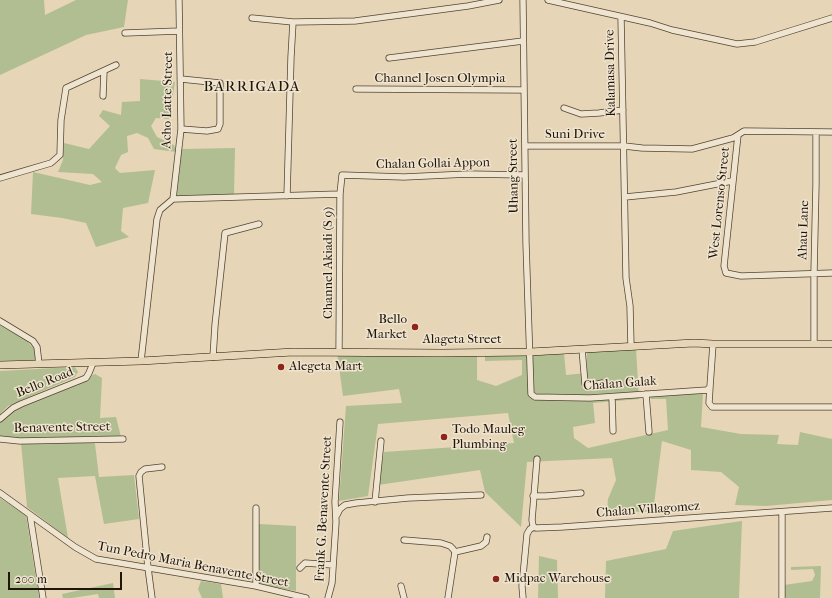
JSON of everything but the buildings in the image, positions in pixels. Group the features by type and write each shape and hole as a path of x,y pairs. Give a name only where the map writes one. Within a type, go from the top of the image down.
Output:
{"main road":[{"name":"Alageta Street","path":"0,365 141,361 277,353 530,352 694,343 832,344"}],"street":[{"name":"Acho Latte Street","path":"173,199 181,129 179,0"},
{"path":"252,18 293,22 355,21 468,6 499,0"},
{"name":"Uhang Street","path":"523,0 526,243 530,352"},
{"path":"548,0 621,17"},
{"name":"Kalamasa Drive","path":"631,346 630,306 626,278 621,17 737,44 756,42 832,18"},
{"path":"287,196 293,22"},
{"path":"125,33 179,31"},
{"path":"389,58 523,41"},
{"path":"0,178 51,164 60,155 61,120 66,88 116,65"},
{"path":"103,96 104,70"},
{"path":"181,79 220,84 220,124 218,129 181,129"},
{"name":"Channel Josen Olympia","path":"356,89 524,90"},
{"path":"564,108 581,114 623,110"},
{"name":"Suni Drive","path":"525,146 624,146 642,148 692,149 733,138 744,131 816,132"},
{"path":"816,132 832,132"},
{"name":"Ahau Lane","path":"814,344 816,132"},
{"name":"West Lorenso Street","path":"738,135 724,266 726,273 741,276 814,273"},
{"name":"Chalan Gollai Appon","path":"342,175 525,175"},
{"name":"Channel Akiadi (S 9)","path":"339,352 340,194 342,175"},
{"path":"625,197 676,192 732,181"},
{"path":"141,361 157,219 160,210 173,199 340,194"},
{"path":"213,357 225,233 259,224"},
{"path":"814,273 832,273"},
{"path":"0,321 33,341 37,347 38,364"},
{"path":"713,344 709,401 712,407 832,407"},
{"path":"582,349 585,384 590,386 602,383"},
{"name":"Chalan Galak","path":"530,352 530,391 532,396 536,397 557,398 612,396 706,390 710,387"},
{"name":"Bello Road","path":"0,419 13,408 21,404 86,378 93,363"},
{"path":"646,394 649,432"},
{"path":"612,396 613,431"},
{"name":"Frank G. Benavente Street","path":"328,598 332,583 340,422"},
{"name":"Benavente Street","path":"0,439 20,441 123,439"},
{"path":"375,502 381,440"},
{"path":"523,598 522,586 527,534 530,529 534,527 532,520 533,496 537,459"},
{"path":"152,598 139,476 141,472 145,470 162,467"},
{"name":"Tun Pedro Maria Benavente Street","path":"0,493 75,548 96,559 256,586 306,598"},
{"path":"533,496 581,494"},
{"path":"336,517 340,509 345,505 408,498 481,495"},
{"path":"256,508 256,586"},
{"name":"Chalan Villagomez","path":"534,527 562,528 832,508"},
{"path":"782,512 782,598"},
{"path":"30,515 43,598"},
{"path":"455,552 481,546 486,542 487,537"},
{"path":"404,540 450,546 455,552 448,598"},
{"path":"300,568 305,563 333,565"},
{"path":"401,586 404,598"}],"green space":[{"path":"0,0 44,0 45,15 76,0 128,0 124,27 86,35 0,75"},
{"path":"140,79 175,82 169,119 156,118 151,126 157,137 174,145 176,152 154,149 148,138 137,133 127,136 128,152 121,155 115,168 120,173 155,170 148,203 123,208 121,231 129,237 96,247 86,223 31,214 33,172 90,185 102,182 93,174 58,172 63,160 64,143 89,149 110,126 99,116 103,110 121,115 122,102 140,101"},
{"path":"235,148 234,195 177,196 182,149"},
{"path":"0,324 27,341 34,349 36,360 0,361"},
{"path":"636,348 639,399 593,403 595,423 573,427 574,438 588,448 668,430 666,399 651,399 650,394 703,392 701,427 741,434 779,435 777,444 798,445 800,432 832,439 832,500 766,506 735,505 739,487 721,472 691,470 691,450 662,441 653,512 607,511 608,499 616,480 612,458 527,462 521,527 485,492 480,470 378,485 384,452 514,443 508,413 378,424 368,496 339,501 346,406 402,403 399,389 343,396 337,352 477,354 477,380 496,386 522,375 522,360 485,361 485,355 564,353 566,375 587,373 587,351"},
{"path":"75,367 78,372 75,377 8,406 0,414 0,371"},
{"path":"95,374 102,378 100,418 116,417 121,437 33,440 0,437 0,419 13,408"},
{"path":"93,441 95,444 99,477 134,475 139,519 104,524 95,476 58,478 68,538 27,507 21,443"},
{"path":"0,498 26,515 39,598 0,598"},
{"path":"742,521 739,598 605,598 606,561 666,549 673,531"},
{"path":"259,524 296,526 296,591 259,584"},
{"path":"539,556 557,560 558,598 538,598"},
{"path":"821,566 820,598 785,598 784,585 812,581 815,575 813,569 791,570 791,567"},
{"path":"201,581 221,584 223,598 202,598 198,589"},
{"path":"113,583 115,598 99,598 98,594 63,598 62,594"}],"place":[{"name":"Bello Market","path":"415,327"},
{"name":"Alegeta Mart","path":"281,367"},
{"name":"Todo Mauleg Plumbing","path":"444,437"},
{"name":"Midpac Warehouse","path":"496,579"}],"district":[{"name":"BARRIGADA","path":"252,87"}]}
